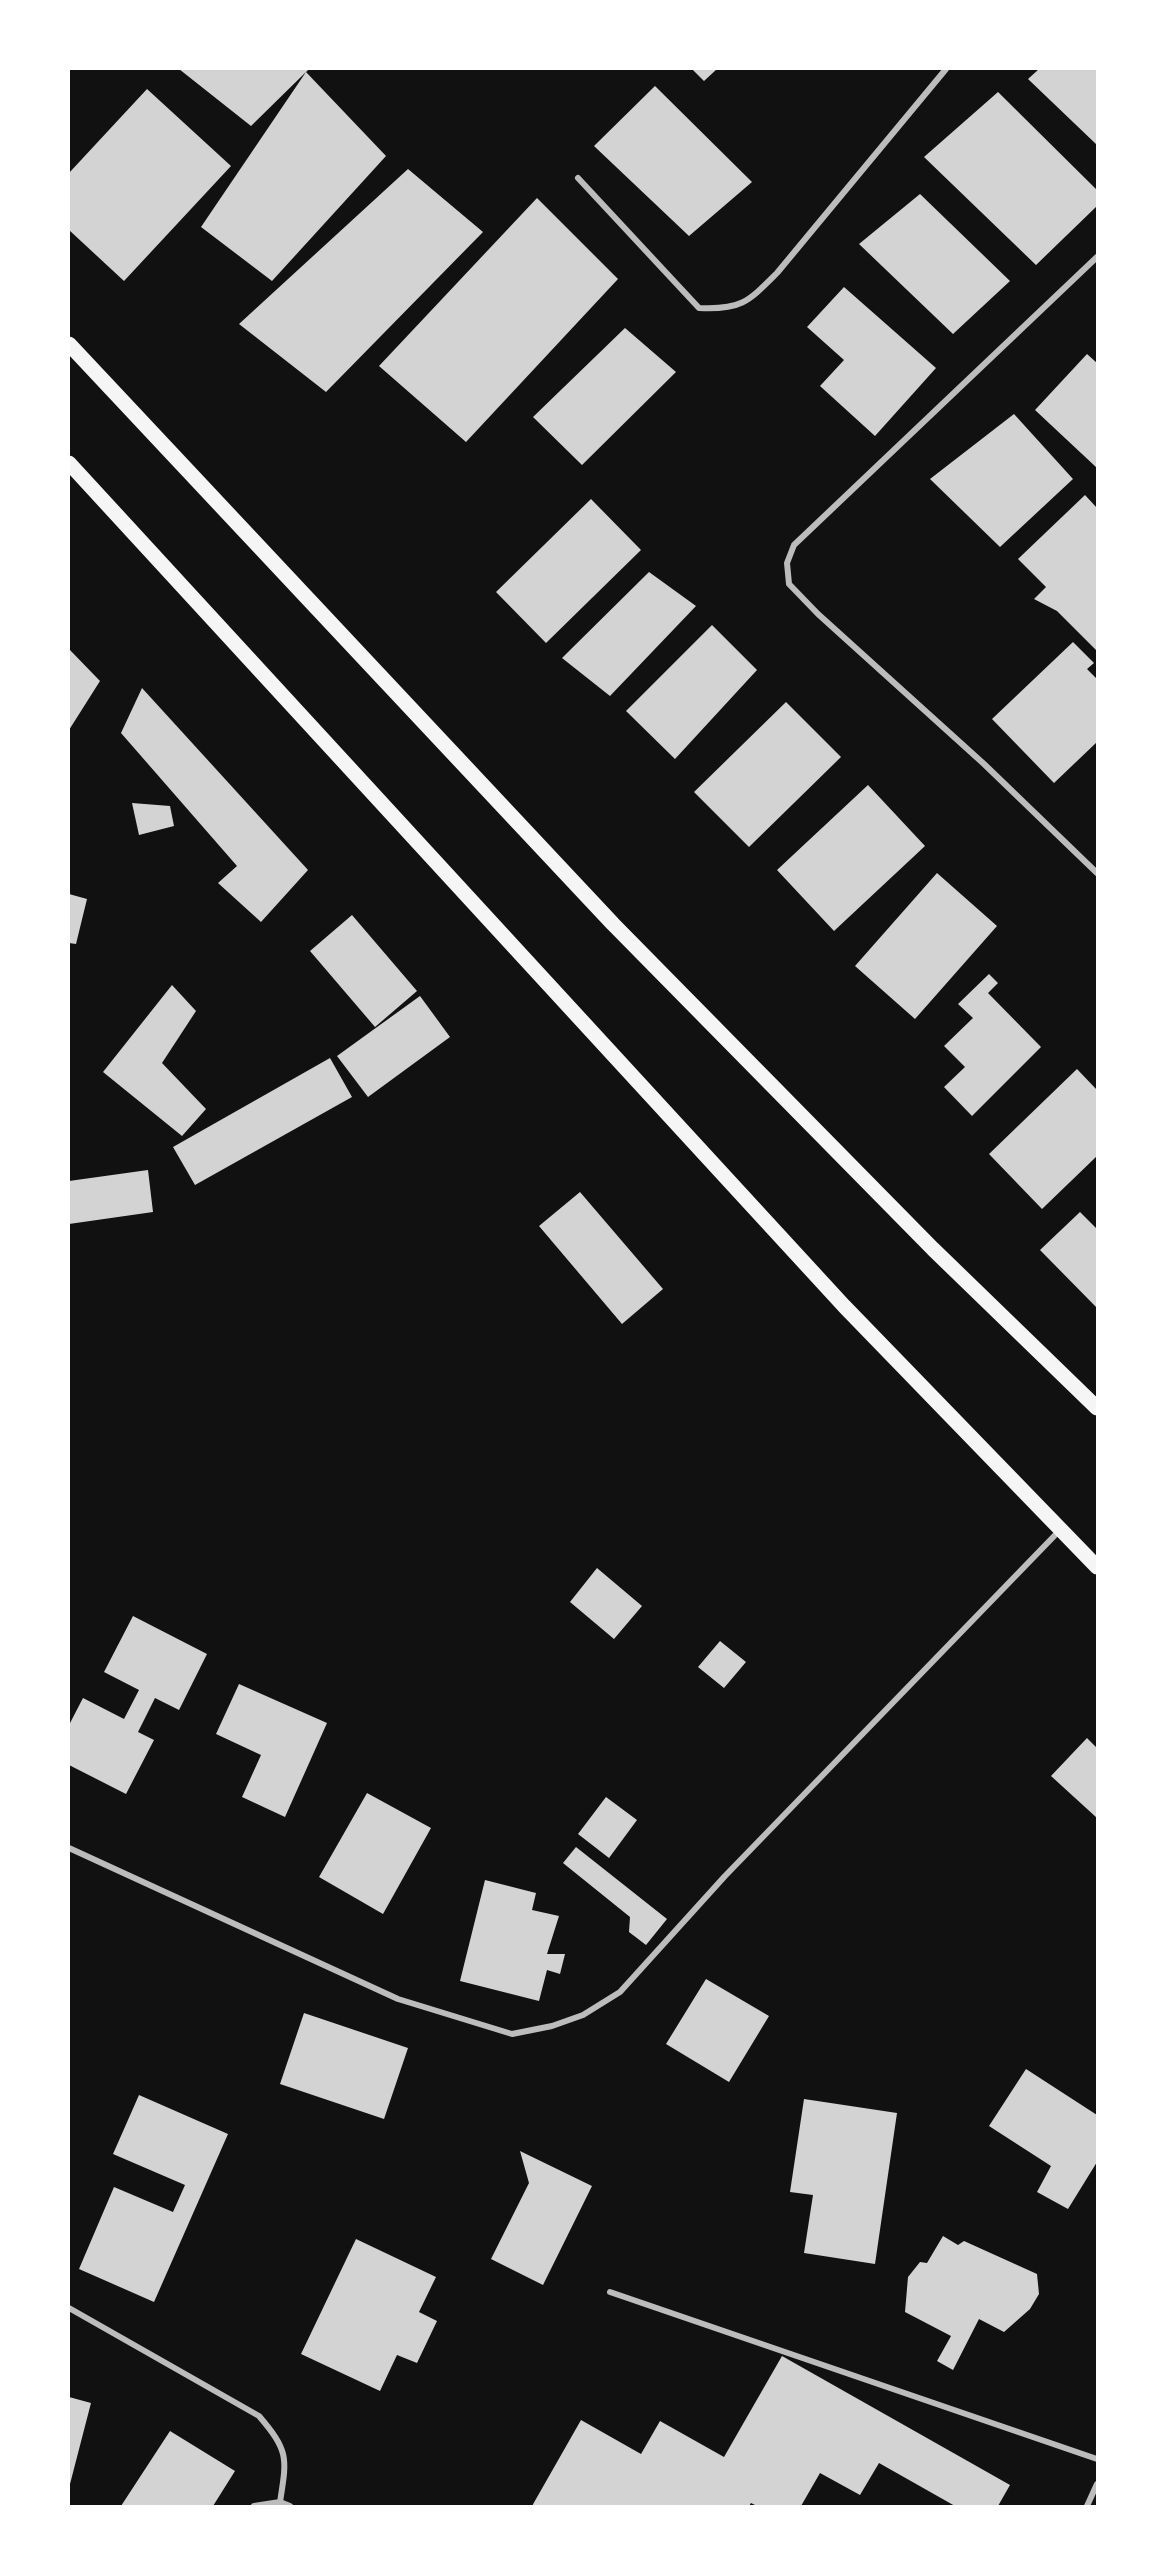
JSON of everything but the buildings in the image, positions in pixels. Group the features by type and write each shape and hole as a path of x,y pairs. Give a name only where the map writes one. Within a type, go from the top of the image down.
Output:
{"main road":[{"path":"69,344 613,924 933,1249 1097,1408"},
{"path":"69,463 844,1306 1097,1567"}],"street":[{"path":"578,177 699,308 728,309 754,296 777,273 946,69"},
{"path":"1097,257 794,545 787,563 789,584 818,614 984,764 1097,873"},
{"path":"69,1848 398,1999 512,2034 552,2026 583,2015 620,1992 734,1868 1061,1530"},
{"path":"610,2292 1097,2459"},
{"path":"69,2308 259,2416 277,2437 286,2463 280,2502"},
{"path":"1087,2506 1097,2484"},
{"path":"254,2506 280,2502 290,2506"}]}
